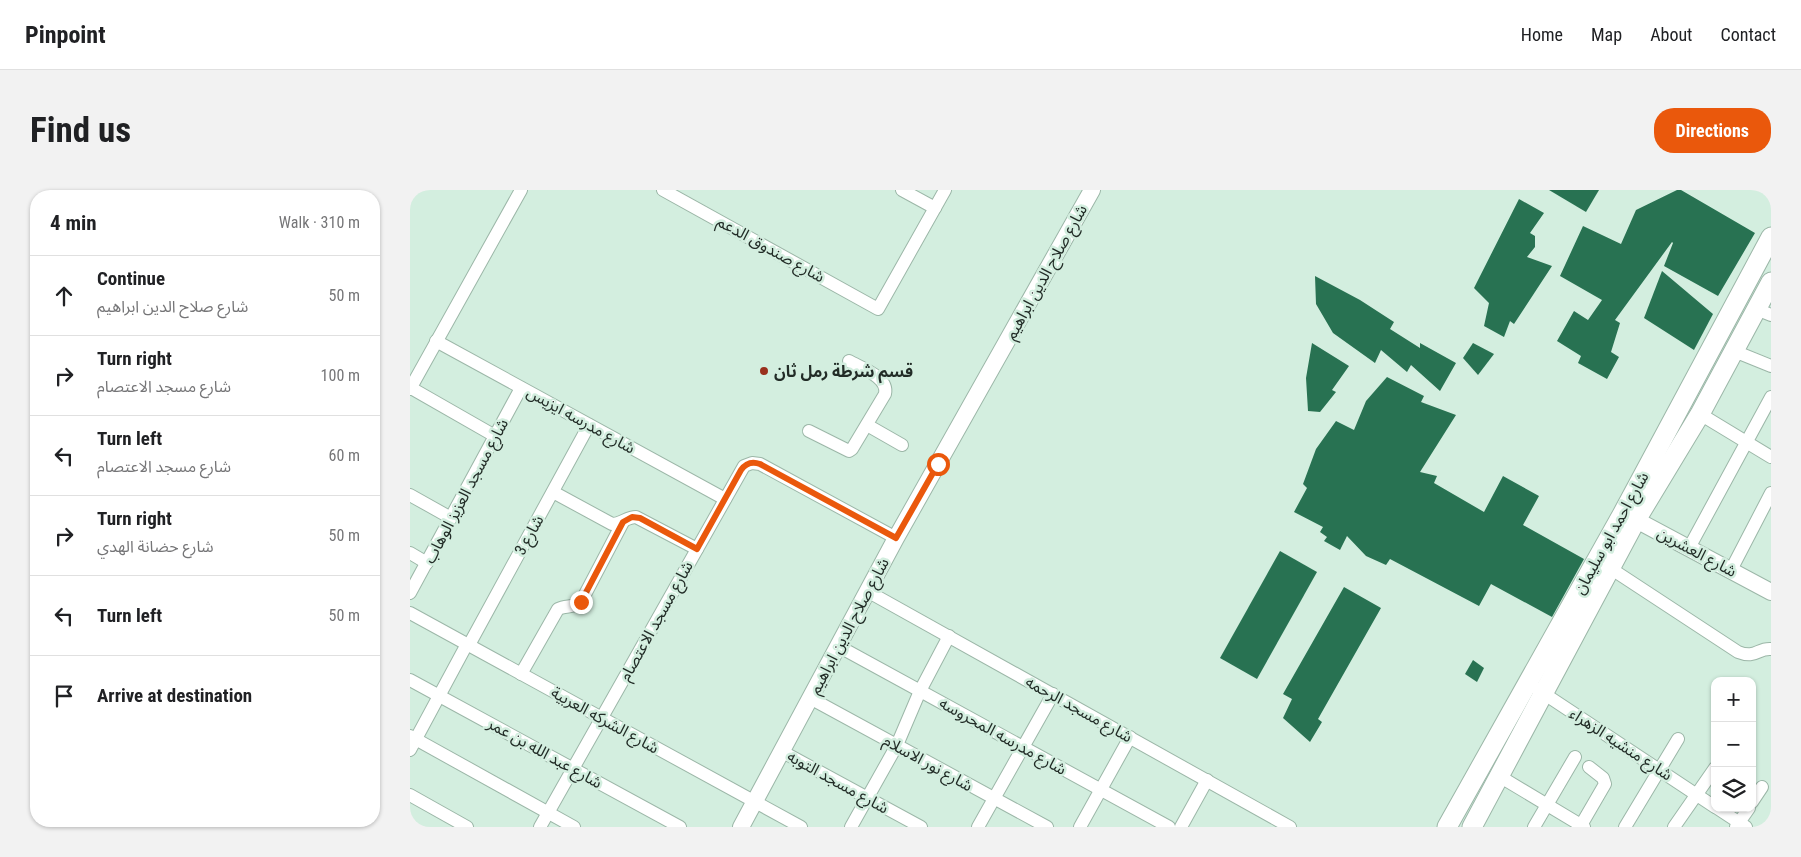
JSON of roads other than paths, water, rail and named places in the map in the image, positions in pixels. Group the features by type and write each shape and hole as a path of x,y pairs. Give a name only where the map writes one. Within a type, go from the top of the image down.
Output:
{"main road":[{"name":"شارع احمد ابو سليمان","path":"1472,827 1610,568 1629,516 1771,238"},
{"name":"شارع احمد ابو سليمان","path":"1447,827 1527,682 1629,516 1700,414 1734,351 1764,312 1771,282"}],"street":[{"path":"495,436 410,388 522,190"},
{"name":"شارع صندوق الدعم","path":"663,190 878,309 935,208"},
{"path":"902,190 935,208 945,190"},
{"name":"شارع صلاح الدين ابراهيم","path":"741,827 896,538 1092,190"},
{"name":"شارع مدرسه ايزيس","path":"436,342 725,499"},
{"path":"1734,351 1771,366"},
{"path":"810,430 849,451 885,394 886,386 882,380 849,361"},
{"name":"شارع مسجد العزيز الوهاب","path":"410,593 521,388"},
{"path":"1689,548 1771,397"},
{"path":"1700,414 1771,457"},
{"name":"شارع 3","path":"412,741 468,645 589,425"},
{"path":"867,425 902,445"},
{"name":"شارع مسجد الاعتصام","path":"540,827 744,466 756,463 896,538"},
{"path":"553,492 612,524 623,522 632,517 640,518 697,549"},
{"path":"1731,570 1771,493"},
{"path":"410,495 451,518"},
{"name":"شارع العشرين","path":"1629,516 1731,570 1769,587"},
{"path":"520,674 558,609 575,606 581,602 623,522"},
{"path":"410,553 427,563"},
{"path":"1610,568 1738,652 1750,655 1765,649 1771,649"},
{"name":"شارع مسجد الرحمه","path":"868,591 1290,827"},
{"name":"شارع الشركه العربية","path":"410,613 800,827"},
{"path":"851,827 896,745 920,691 949,636"},
{"name":"شارع مدرسه المحروسه","path":"838,646 1169,827"},
{"name":"شارع عبد الله بن عمر","path":"410,680 680,827"},
{"name":"شارع منشيه الزهراء","path":"1527,682 1711,804"},
{"path":"978,827 1053,694"},
{"name":"شارع نور الاسلام","path":"810,698 1047,827"},
{"path":"1080,827 1130,737"},
{"path":"1625,827 1678,739"},
{"path":"412,741 574,827"},
{"name":"شارع مسجد التوبه","path":"781,751 921,827"},
{"path":"1534,827 1575,757"},
{"path":"1499,776 1582,826 1605,784 1603,778 1589,767"},
{"path":"1674,827 1711,774"},
{"path":"1181,827 1207,780"},
{"path":"1756,796 1762,787"},
{"path":"410,795 467,827"},
{"name":"شارع منشيه الزهراء","path":"1722,812 1740,826"},
{"path":"1740,826 1746,812"}],"place":[{"name":"قسم شرطة رمل ثان","path":"764,371"}]}
